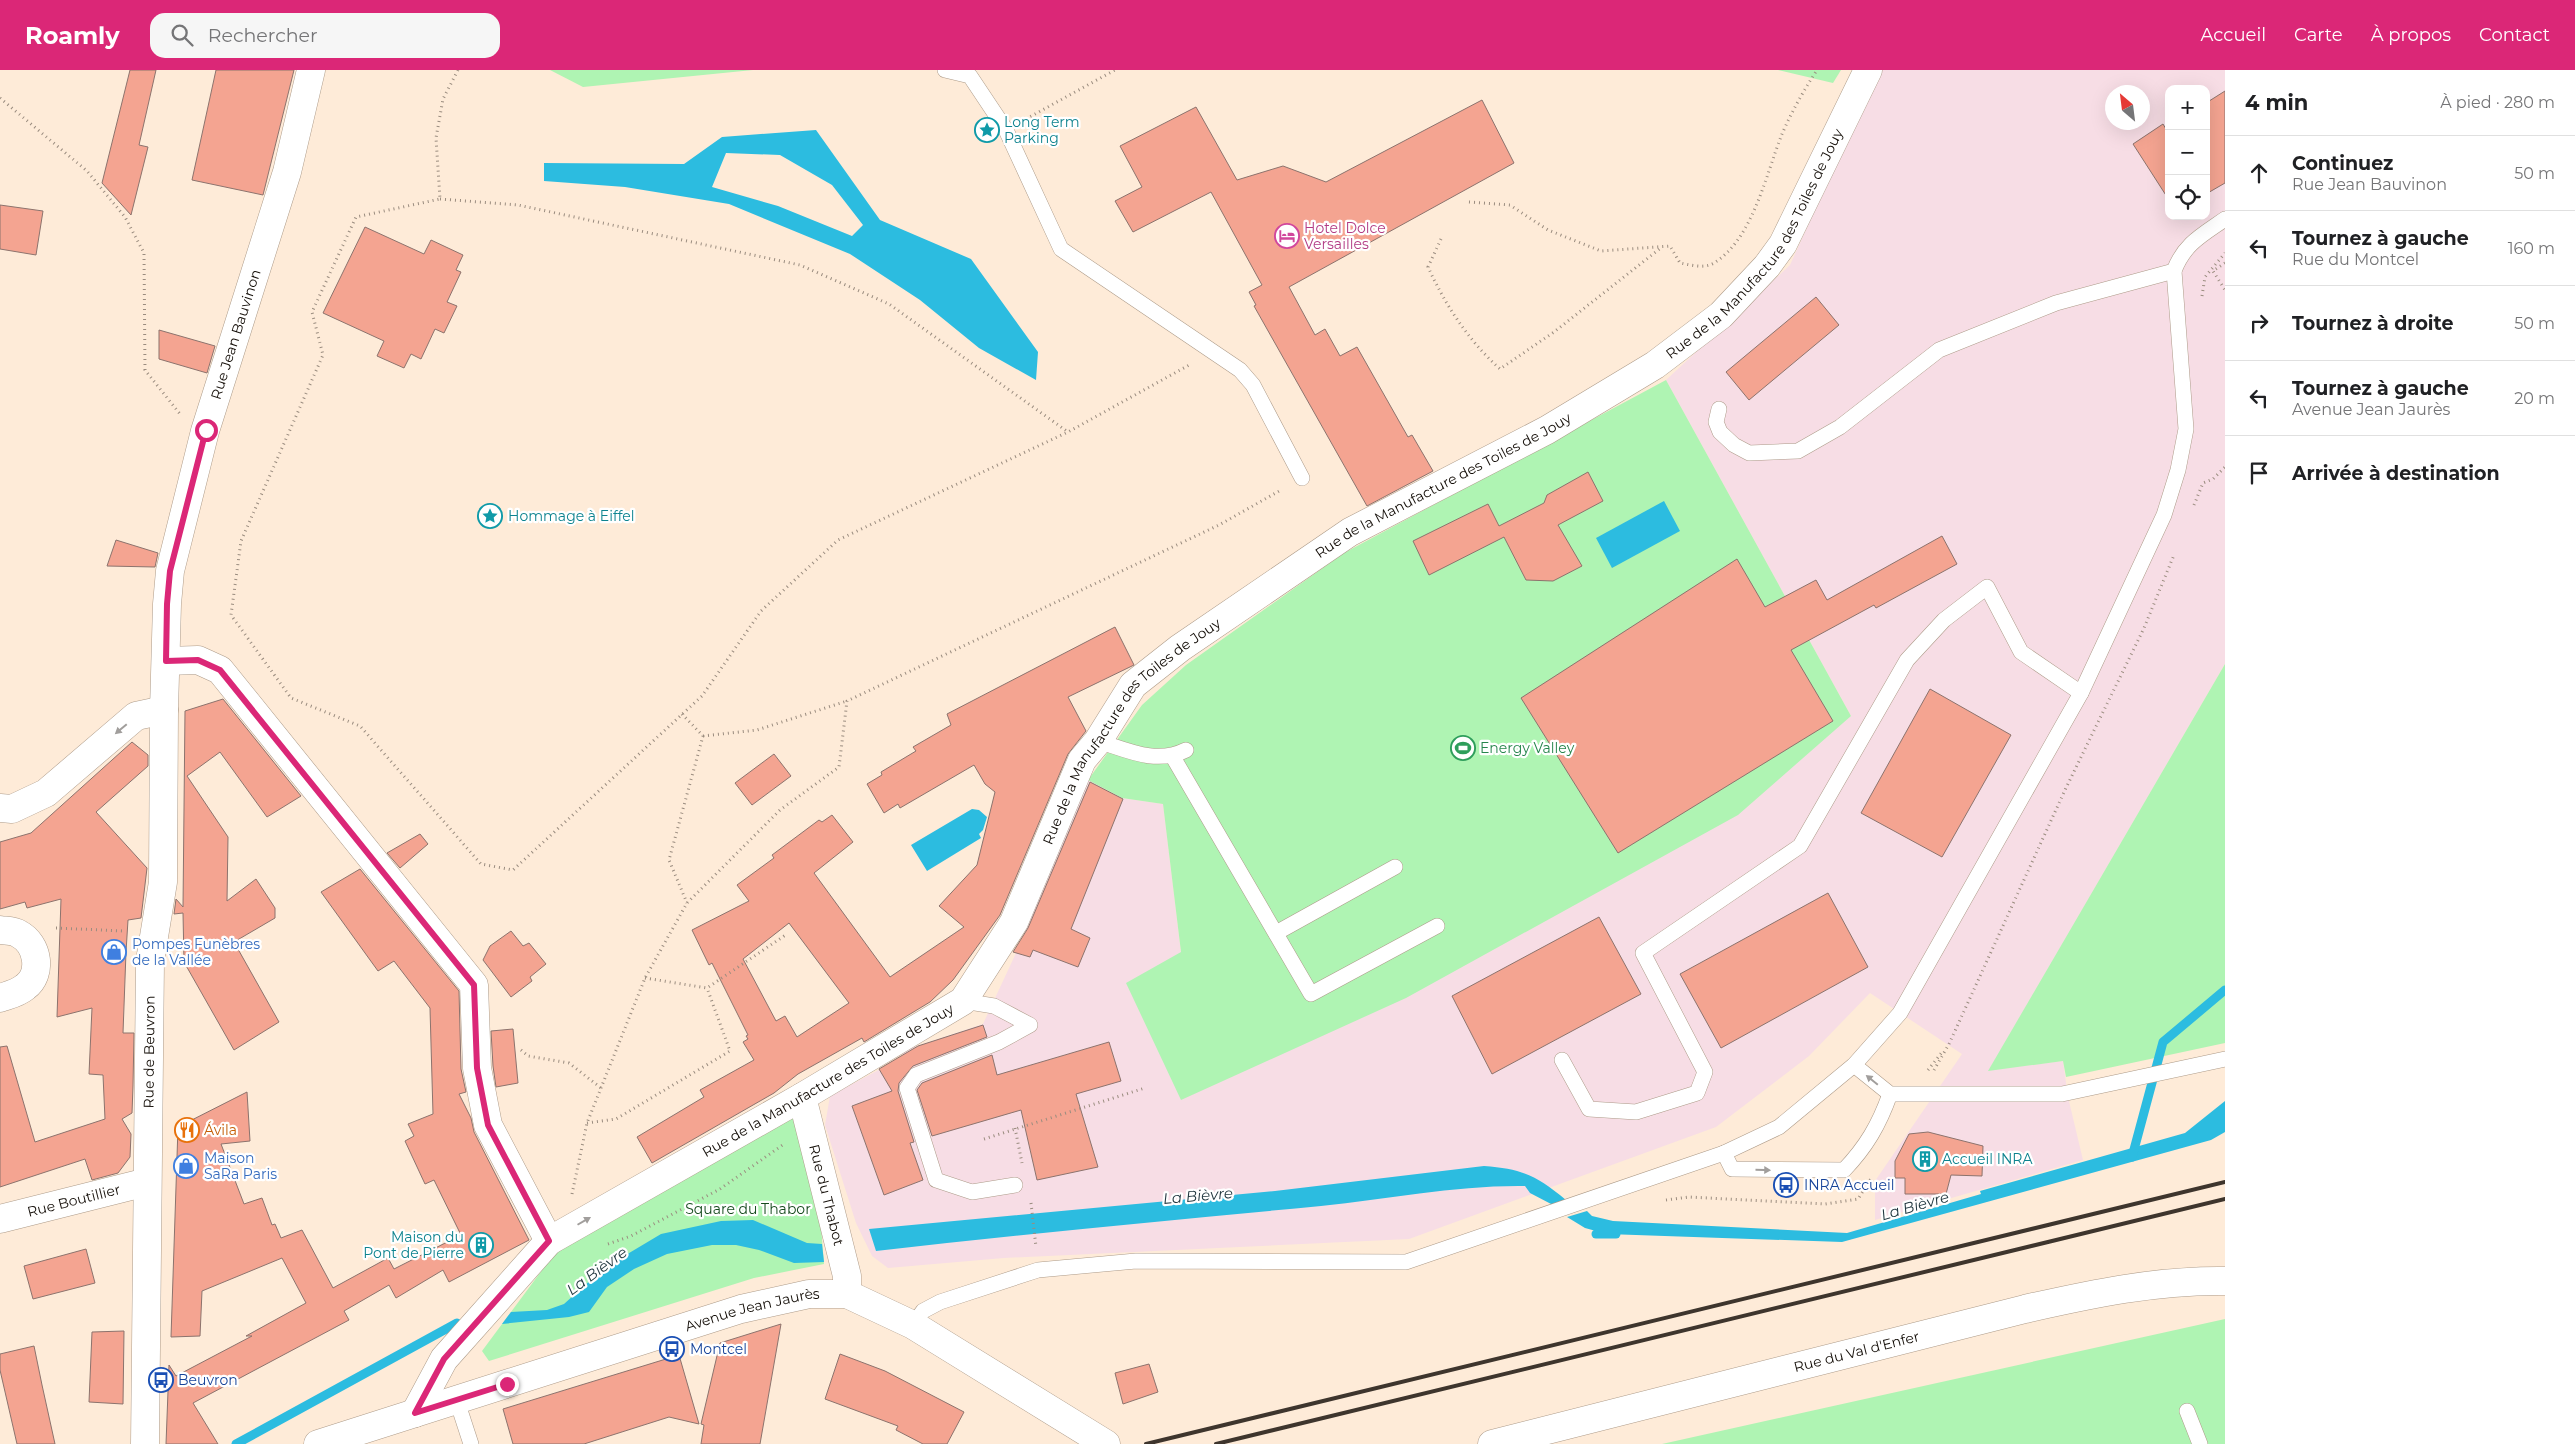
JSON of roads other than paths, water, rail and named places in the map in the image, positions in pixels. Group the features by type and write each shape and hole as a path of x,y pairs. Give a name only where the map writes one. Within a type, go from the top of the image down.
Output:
{"street":[{"name":"Rue Jean Bauvinon","path":"166,661 167,604 172,562 206,430 287,172 311,70"},
{"name":"Rue de la Manufacture des Toiles de Jouy","path":"415,1413 444,1359 554,1238 802,1097 963,1000 1014,922 1082,760 1098,741 1133,685 1196,637 1350,532 1547,430 1655,365 1720,315 1767,266 1783,244 1868,70"},
{"path":"166,661 198,660 220,670 474,985 477,1068 488,1125 554,1238"},
{"name":"Rue de Beuvron","path":"144,1444 150,961 157,930 163,882 166,661"},
{"path":"0,808 12,809 46,792 136,716 164,710"},
{"path":"0,930 20,934 28,941 37,958 35,974 27,986 0,998"},
{"name":"Rue du Thabot","path":"802,1097 847,1276 847,1294"},
{"name":"Rue Boutillier","path":"0,1219 147,1182"},
{"name":"Rue du Val d'Enfer","path":"1492,1444 2063,1300 2147,1285 2225,1281"},
{"name":"Avenue Jean Jaurès","path":"318,1444 456,1398 742,1308 809,1294 847,1294 913,1325 1106,1444"}],"lane":[{"path":"945,70 970,76 1006,130 1061,249 1240,370 1253,385 1302,478"},
{"path":"913,1325 923,1311 940,1302 1038,1270 1136,1261 1406,1262 1724,1154 1779,1127 1854,1065 1900,1013 2081,694 2164,515 2178,470 2186,429 2174,271 2180,254 2196,239 2225,219"},
{"path":"1719,409 1716,422 1720,432 1734,445 1749,453 1798,451 1840,427 1939,350 2056,304 2174,271"},
{"path":"1562,1060 1589,1109 1636,1112 1697,1093 1705,1072 1643,953 1800,846 1907,660 1944,620 1987,587 2021,652 2081,694"},
{"path":"1098,741 1146,756 1179,753 1276,934 1311,994 1437,926"},
{"path":"1276,934 1395,867"},
{"path":"963,1000 994,1006 1030,1026 999,1042 916,1075 907,1088 936,1180 972,1192 1015,1185"},
{"path":"1854,1065 1890,1094 2062,1094 2225,1059"},
{"path":"1724,1154 1732,1169 1844,1170 1863,1150 1890,1094"},
{"path":"456,1398 471,1444"},
{"path":"2187,1412 2200,1444"}],"water":[{"path":"816,130 880,220 971,259 1038,352 1036,380 979,348 920,300 850,254 729,204 625,187 544,181 544,163 684,164 722,137","holes":["726,153 780,155 832,185 863,225 852,236 778,206 712,187"]},
{"path":"1664,501 1680,531 1612,568 1596,538"},
{"path":"972,809 979,810 987,817 983,830 979,834 981,838 927,871 911,845"},
{"path":"2225,1101 2225,1132 2211,1140 1842,1242 1607,1234 1585,1228 1567,1217 1587,1211 1592,1216 1613,1221 1847,1233 1981,1194 1980,1191 2185,1133"},
{"path":"1484,1166 1519,1171 1537,1179 1566,1200 1553,1205 1530,1193 1525,1186 1500,1186 876,1251 869,1229 1275,1191"},
{"path":"753,1220 807,1243 822,1244 824,1262 794,1263 759,1250 736,1245 712,1245 667,1254 634,1269 607,1287 589,1312 569,1317 502,1324 511,1312 547,1310 564,1304 604,1268 661,1234 721,1221"}],"waterway":[{"path":"2132,1157 2163,1042 2225,990"},
{"name":"La Bièvre","path":"1596,1234 1616,1234"},
{"name":"La Bièvre","path":"236,1444 457,1323"}],"railway":[{"path":"1146,1444 2225,1182"},
{"path":"1216,1444 2225,1199"}],"place":[{"name":"Long Term Parking","path":"987,130"},
{"name":"Hotel Dolce Versailles","path":"1287,236"},
{"name":"Hommage à Eiffel","path":"490,516"},
{"name":"Energy Valley","path":"1463,748"},
{"name":"Pompes Funèbres de la Vallée","path":"114,952"},
{"name":"Ávila","path":"187,1130"},
{"name":"Accueil INRA","path":"1925,1159"},
{"name":"Maison SaRa Paris","path":"186,1166"},
{"name":"INRA Accueil","path":"1786,1185"},
{"name":"Maison du Pont de Pierre","path":"481,1245"},
{"name":"Montcel","path":"672,1349"},
{"name":"Beuvron","path":"161,1380"}],"park label":[{"name":"Square du Thabor","path":"748,1209"}]}
